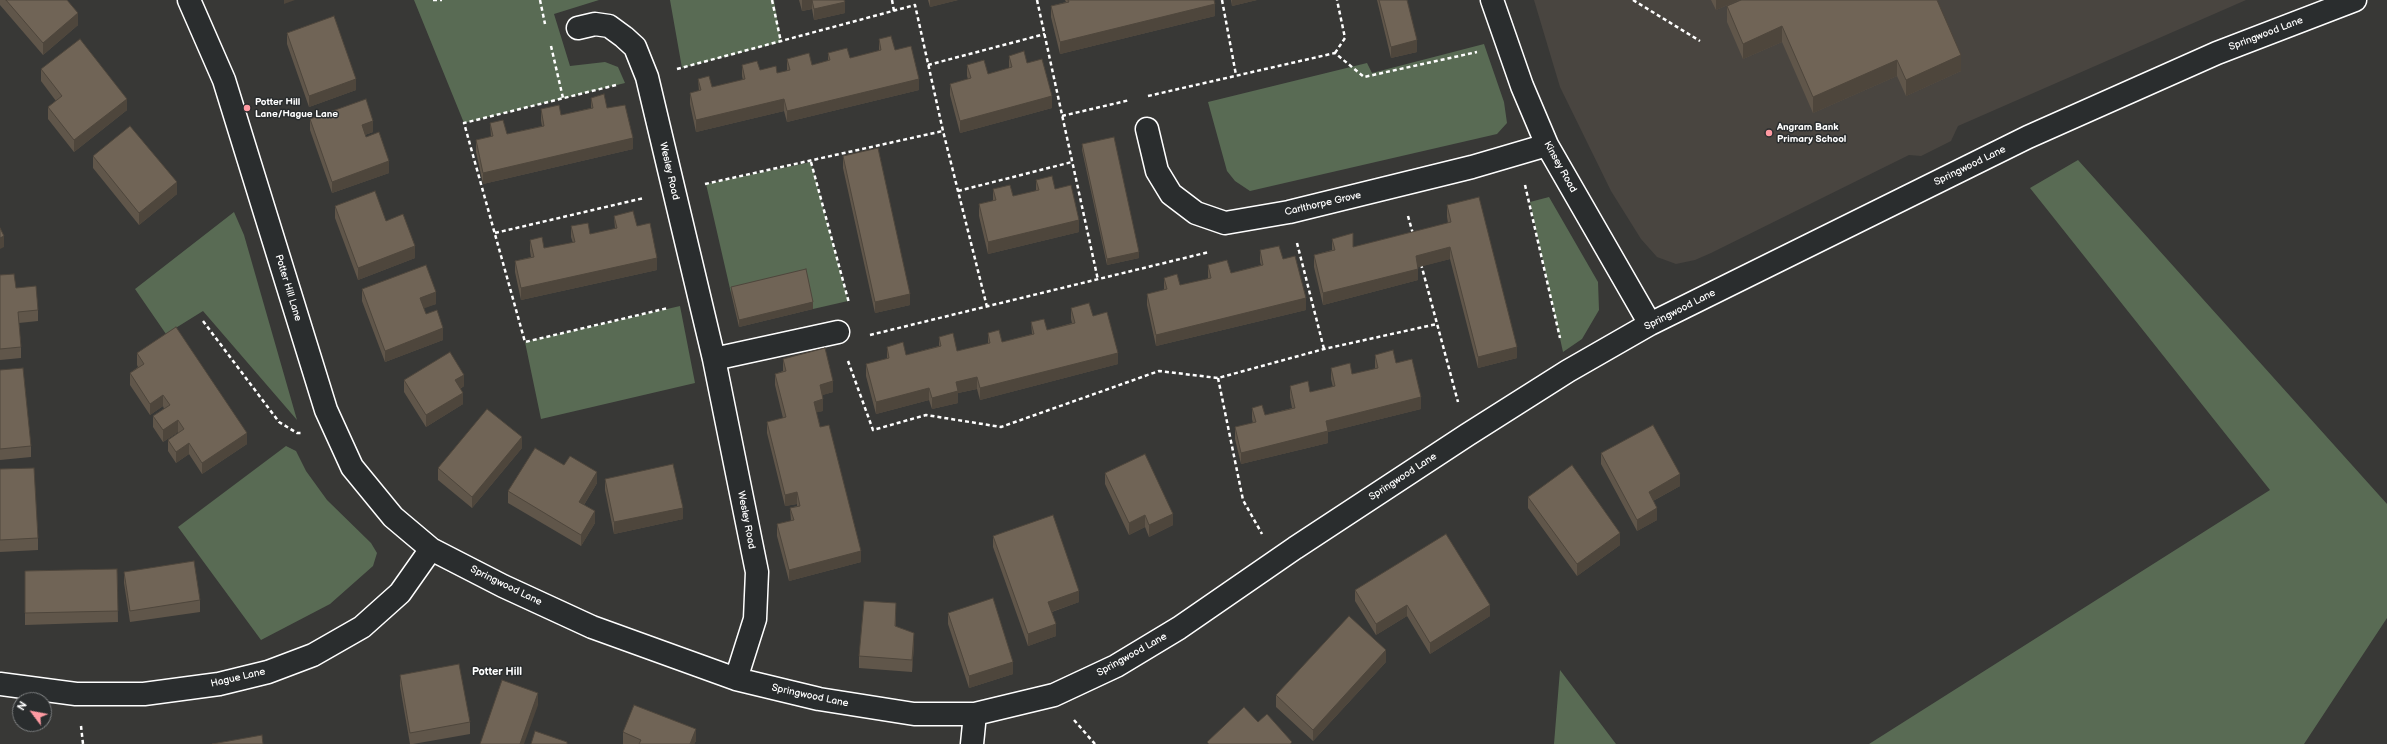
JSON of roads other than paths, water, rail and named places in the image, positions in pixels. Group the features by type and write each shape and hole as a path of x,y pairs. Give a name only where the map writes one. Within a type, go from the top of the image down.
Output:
{"street":[{"name":"Potter Hill Lane","path":"189,0 224,80 332,424 352,467 374,496 393,517 431,549"},
{"name":"Kinsey Road","path":"1492,0 1522,86 1547,145 1650,324"},
{"name":"Springwood Lane","path":"431,549 504,586 592,626 736,679 819,699 914,714 975,714 1054,695 1116,666 1179,628 1276,560 1467,435 1568,371 1650,324 2028,137 2217,53 2355,0"},
{"name":"Wesley Road","path":"578,28 595,24 609,26 619,33 635,47 647,77 714,359 757,572 755,619 736,679"},
{"name":"Carlthorpe Grove","path":"1147,129 1157,171 1171,194 1196,213 1225,223 1289,212 1399,186 1516,155 1547,145"},
{"path":"714,359 838,332"},
{"name":"Hague Lane","path":"0,684 76,694 144,694 219,684 268,672 313,655 362,627 400,593 431,549"},
{"path":"972,744 975,714"}],"place":[{"name":"Potter Hill Lane/Hague Lane","path":"247,108"},
{"name":"Angram Bank Primary School","path":"1769,133"}],"district":[{"name":"Potter Hill","path":"497,672"}]}
